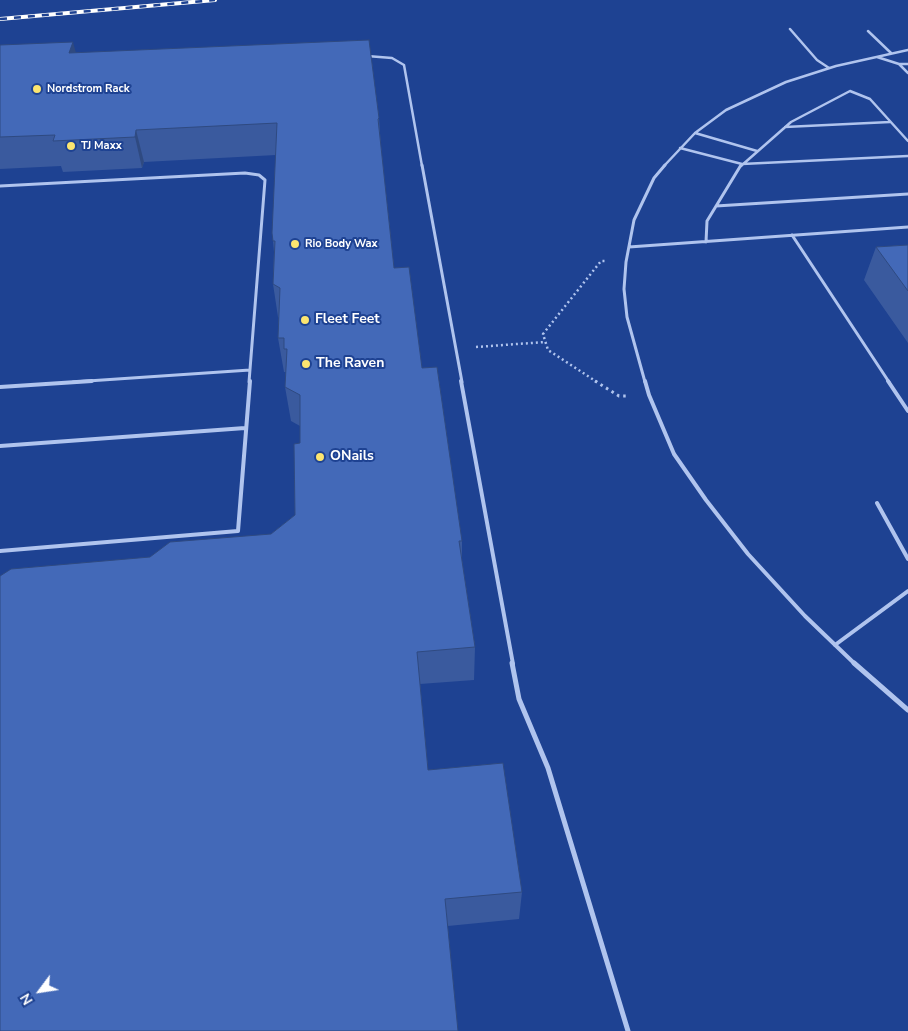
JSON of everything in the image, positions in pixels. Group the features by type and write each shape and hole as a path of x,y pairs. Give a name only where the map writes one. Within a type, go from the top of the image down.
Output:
{"lane":[{"path":"790,29 818,60 829,68"},
{"path":"868,31 891,53"},
{"path":"908,50 829,68 786,82 726,110 696,133 654,178 644,197 634,220 626,262 624,289 627,318 649,395 674,454 706,500 748,554 805,616 908,710"},
{"path":"363,56 392,58 404,65 519,699 548,768 628,1031"},
{"path":"877,56 899,64 908,64"},
{"path":"899,64 908,73"},
{"path":"706,242 707,221 742,164 791,122 850,91 870,98 908,142"},
{"path":"786,127 890,122"},
{"path":"696,133 757,151"},
{"path":"680,148 742,164 908,156"},
{"path":"0,186 245,173 262,177 264,180 238,531 0,551"},
{"path":"716,206 908,194"},
{"path":"629,247 908,227"},
{"path":"792,235 908,412"},
{"path":"0,387 250,370"},
{"path":"0,446 245,428"},
{"path":"877,503 908,559"},
{"path":"835,644 908,591"}],"path":[{"path":"626,262 601,261 543,334 548,350 619,396 649,395"},
{"path":"455,348 545,342"}],"building":[{"path":"369,40 394,268 409,267 422,368 437,367 462,541 459,541 475,647 417,652 428,770 503,763 522,892 445,899 458,1031 0,1031 0,576 11,569 150,557 170,542 271,534 295,515 294,444 300,443 300,395 285,387 287,349 284,349 284,338 278,338 280,288 273,284 275,241 273,241 272,233 277,123 136,130 135,137 53,141 55,135 0,137 0,45 73,42 69,53"},
{"path":"908,245 908,291 876,247"}],"railway":[{"path":"0,19 215,0"}],"place":[{"name":"Nordstrom Rack","path":"37,89"},
{"name":"TJ Maxx","path":"71,146"},
{"name":"Rio Body Wax","path":"295,244"},
{"name":"Fleet Feet","path":"305,320"},
{"name":"The Raven","path":"306,364"},
{"name":"ONails","path":"320,457"}]}
